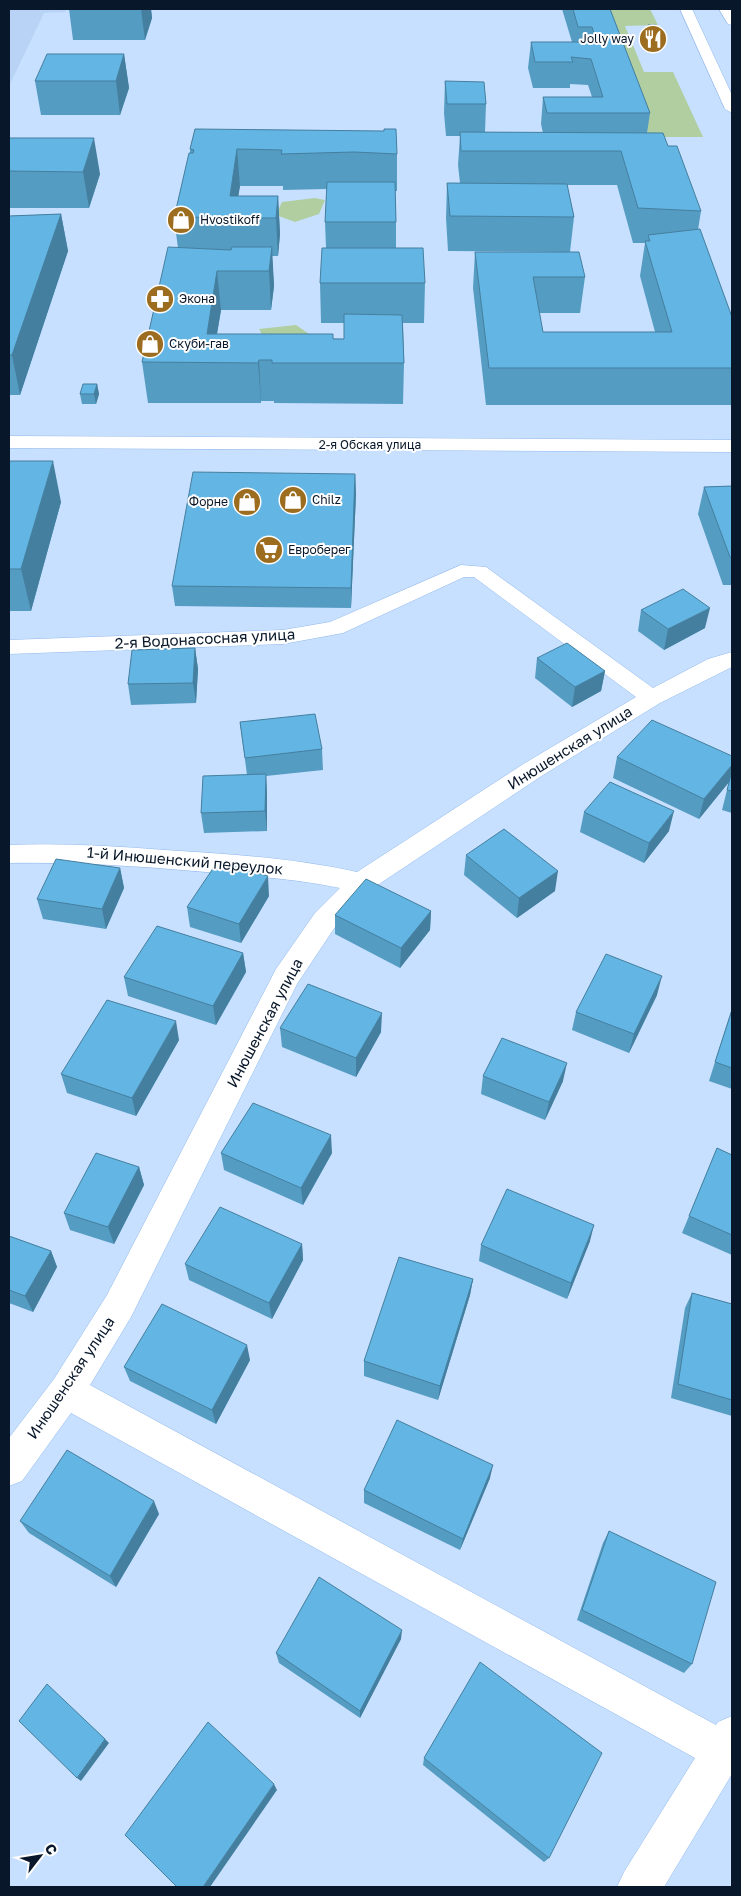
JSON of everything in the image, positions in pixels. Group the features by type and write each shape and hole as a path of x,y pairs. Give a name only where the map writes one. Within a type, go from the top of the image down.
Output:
{"main road":[{"path":"686,9 732,109"},
{"path":"725,9 732,22"},
{"name":"2-я Обская улица","path":"9,442 732,446"},
{"name":"2-я Водонасосная улица","path":"9,647 283,637 335,628 461,571 478,571 652,698"},
{"name":"Инюшенская улица","path":"9,1468 66,1390 119,1306 286,977 325,920 360,883 534,769 652,698 716,664 732,659"},
{"name":"1-й Инюшенский переулок","path":"9,854 71,852 195,861 312,872 360,883"},
{"path":"66,1390 728,1744 639,1887"}],"shaded area":[{"path":"9,9 67,9 65,12 44,13 9,86"}],"green space":[{"path":"606,9 650,9 658,25 625,26 644,72 673,72 703,137 649,137"},
{"path":"315,198 325,200 319,214 295,222 276,215 282,202"},
{"path":"296,325 315,338 273,354 259,329"}],"building":[{"path":"573,9 610,9 650,113 547,113 543,97 603,97 591,59 571,57 573,62 535,62 531,42 597,42 592,27 578,27"},
{"path":"648,25 656,25 660,36 652,36"},
{"path":"47,54 124,54 116,81 35,81"},
{"path":"445,81 484,82 486,104 447,104"},
{"path":"195,129 384,131 384,129 396,129 397,154 354,152 281,154 282,150 237,149 230,196 278,196 276,218 236,218 236,216 174,218 189,153 193,153 194,150 190,149"},
{"path":"460,132 663,133 668,146 677,146 701,211 638,208 621,151 461,151"},
{"path":"9,138 94,138 83,172 9,171"},
{"path":"327,182 395,182 396,222 325,222"},
{"path":"447,183 567,184 574,217 450,216"},
{"path":"61,214 12,355 9,355 9,216"},
{"path":"700,229 732,317 732,368 489,368 475,252 579,252 585,277 533,277 543,332 672,332 645,241 650,241 648,235"},
{"path":"168,247 231,250 232,247 272,247 269,271 217,271 207,334 333,334 333,339 344,339 344,314 402,315 404,363 272,363 272,360 259,360 258,363 142,362"},
{"path":"322,248 423,248 425,283 320,283"},
{"path":"83,384 97,384 94,394 80,394"},
{"path":"9,461 53,461 21,569 9,569"},
{"name":"Евроберег","path":"193,472 355,474 351,588 172,586"},
{"path":"732,486 732,557 730,557 704,487"},
{"path":"683,589 710,608 668,629 641,610"},
{"path":"567,643 605,671 575,687 537,658"},
{"path":"195,648 193,683 128,684 132,650"},
{"path":"315,714 322,749 245,758 240,722"},
{"path":"652,720 732,756 732,765 704,799 617,757"},
{"path":"732,771 732,791 727,790"},
{"path":"266,774 265,811 201,813 203,776"},
{"path":"610,782 674,811 649,843 584,812"},
{"path":"504,829 558,871 519,898 466,855"},
{"path":"56,859 120,868 102,909 37,899"},
{"path":"218,861 268,876 239,924 187,907"},
{"path":"366,879 431,911 401,948 335,915"},
{"path":"157,926 243,953 213,1006 124,977"},
{"path":"606,954 662,976 634,1034 576,1012"},
{"path":"308,984 382,1013 356,1058 280,1028"},
{"path":"107,1000 176,1021 132,1098 61,1074"},
{"path":"732,1010 732,1068 715,1062"},
{"path":"502,1038 567,1063 549,1102 483,1076"},
{"path":"253,1103 331,1135 301,1188 221,1153"},
{"path":"717,1148 732,1155 732,1235 689,1216"},
{"path":"96,1153 139,1167 108,1227 64,1213"},
{"path":"507,1189 594,1225 571,1283 481,1245"},
{"path":"220,1207 302,1244 269,1303 185,1264"},
{"path":"9,1236 51,1251 25,1296 9,1290"},
{"path":"399,1257 473,1279 440,1386 364,1361"},
{"path":"692,1293 732,1304 732,1400 678,1384"},
{"path":"162,1304 247,1345 212,1410 124,1367"},
{"path":"397,1420 493,1465 463,1539 364,1490"},
{"path":"67,1450 154,1501 110,1576 20,1521"},
{"path":"609,1531 716,1582 692,1664 582,1610"},
{"path":"319,1577 402,1630 360,1711 276,1653"},
{"path":"480,1662 602,1753 549,1858 424,1758"},
{"path":"47,1684 105,1739 77,1778 19,1721"},
{"path":"208,1722 274,1784 203,1887 177,1887 125,1835"}],"place":[{"name":"Jolly way","path":"653,39"},
{"name":"Hvostikoff","path":"181,220"},
{"name":"Экона","path":"160,299"},
{"name":"Скуби-гав","path":"150,344"},
{"name":"Chilz","path":"293,500"},
{"name":"Форне","path":"247,502"},
{"name":"Евроберег","path":"269,550"}]}
